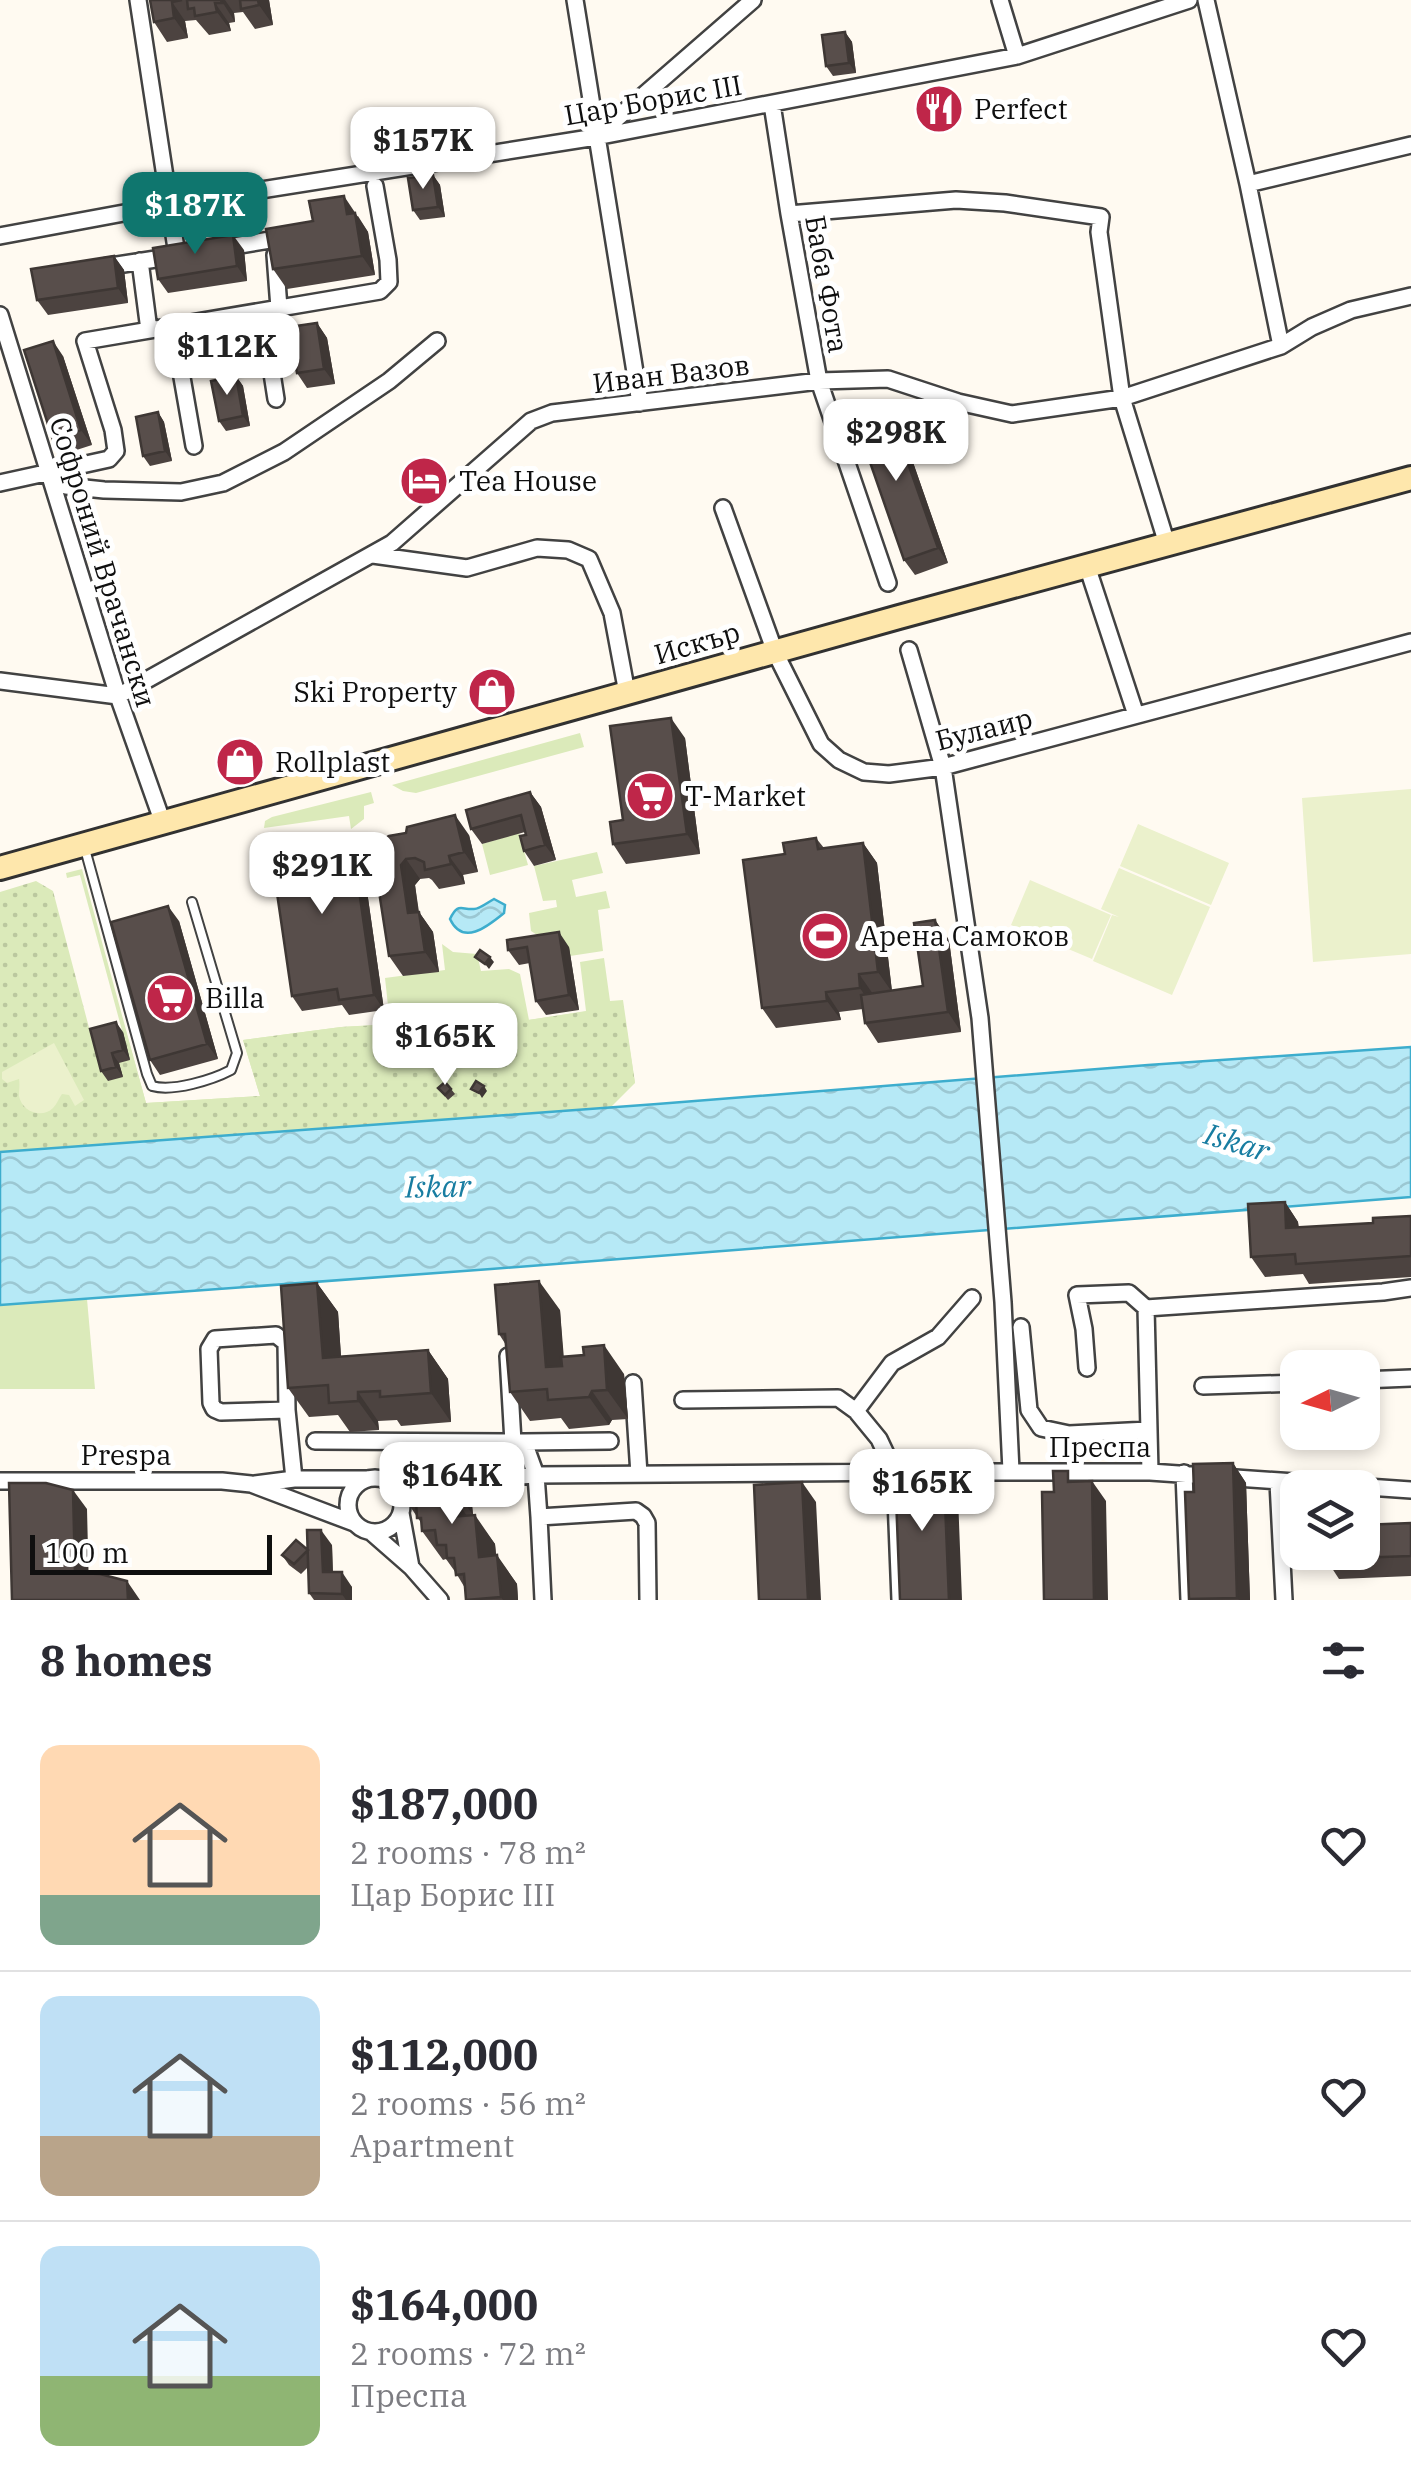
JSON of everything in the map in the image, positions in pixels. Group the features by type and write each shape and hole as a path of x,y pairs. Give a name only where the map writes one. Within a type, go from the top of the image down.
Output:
{"main road":[{"name":"Искър","path":"0,868 1411,478"}],"street":[{"path":"138,0 176,255"},
{"path":"574,0 640,403"},
{"path":"596,137 753,0"},
{"path":"1000,0 1017,56"},
{"name":"Цар Борис III","path":"0,236 167,205 596,137 1017,56 1190,0"},
{"path":"1206,0 1282,346"},
{"name":"Баба Фота","path":"772,104 819,381 888,583"},
{"path":"1248,184 1411,145"},
{"path":"0,483 109,459 116,451 86,341 380,291 389,282 388,260 375,186"},
{"path":"789,214 956,200 1005,202 1101,217 1099,232 1122,398 1167,544"},
{"path":"215,249 311,233"},
{"path":"272,240 279,308 270,354 276,399"},
{"path":"85,270 196,252"},
{"path":"140,261 149,330"},
{"name":"Иван Вазов","path":"118,696 392,543 531,420 552,413 819,381 888,379 958,402 1012,414 1122,398 1282,346 1351,310 1411,296"},
{"name":"Софроний Врачански","path":"0,315 6,356 48,472 162,822"},
{"path":"172,326 194,446"},
{"path":"48,472 66,486 104,490 181,492 223,482 284,452 388,380 436,341"},
{"name":"Булаир","path":"722,508 775,652 821,744 839,760 864,772 889,774 943,767 1411,642"},
{"path":"373,555 467,568 538,548 568,550 589,559 612,613 626,694"},
{"path":"1087,566 1136,716"},
{"path":"908,650 943,767 974,967 986,1077 1012,1470"},
{"path":"0,681 118,696"},
{"path":"1088,1368 1077,1295 1129,1293 1146,1308 1411,1288"},
{"path":"856,1411 892,1363 938,1337 972,1298"},
{"path":"1146,1308 1150,1472"},
{"path":"1021,1328 1029,1410 1041,1428 1070,1434 1148,1430"},
{"path":"287,1410 214,1409 209,1349 215,1339 276,1336 286,1343 294,1480"},
{"path":"507,1346 519,1442 536,1475 544,1600"},
{"path":"1380,1379 1411,1378"},
{"path":"633,1382 639,1474"},
{"path":"1202,1386 1280,1383"},
{"path":"683,1400 838,1398 856,1411 880,1439 895,1472 900,1600"},
{"path":"316,1441 610,1442"},
{"name":"Преспа","path":"251,1484 536,1475 1012,1470 1184,1473 1411,1490"},
{"path":"760,1472 761,1490"},
{"path":"1184,1473 1189,1600"},
{"name":"Prespa","path":"0,1481 160,1479 251,1484"},
{"path":"354,1523 349,1500 357,1486 378,1479 391,1484 401,1505 411,1567"},
{"name":"Преспа","path":"401,1505 428,1481"},
{"path":"1278,1482 1280,1492"},
{"path":"251,1484 370,1532 411,1567 440,1600"},
{"path":"370,1532 392,1526 401,1505"},
{"path":"540,1517 636,1512 643,1516 647,1523 648,1600"},
{"path":"1284,1600 1286,1570"}],"lane":[{"path":"84,844 147,1074 152,1086 163,1089 232,1070 237,1053 192,902"}],"green space":[{"path":"580,733 584,747 416,793 392,785"},
{"path":"1411,789 1411,954 1313,962 1302,798"},
{"path":"371,792 374,803 364,806 364,819 351,829 349,816 264,828 265,821 272,817"},
{"path":"1138,824 1229,863 1211,905 1120,866"},
{"path":"519,833 528,865 490,875 482,844"},
{"path":"597,852 603,873 572,880 576,897 606,891 610,908 598,910 603,951 570,956 531,931 529,913 557,907 556,900 543,901 534,866"},
{"path":"1119,868 1210,907 1172,995 1093,961 1112,915 1119,917 1101,909"},
{"path":"82,869 146,1103 260,1096 243,1040 390,1024 385,978 445,970 442,944 453,952 477,954 481,971 509,969 520,974 529,1020 586,1011 580,962 604,958 610,1001 623,1000 635,1083 317,1104 127,1111 130,1060 80,875 67,878 66,873"},
{"path":"1030,880 1111,915 1092,959 1011,925"},
{"path":"36,881 53,891 92,1039 126,1031 146,1103 260,1096 243,1040 341,1027 514,1022 623,1006 635,1083 611,1107 0,1152 0,892"},
{"path":"54,1043 84,1100 75,1106 69,1095 62,1094 49,1111 33,1112 21,1102 19,1079 7,1083 2,1072"},
{"path":"87,1299 95,1389 0,1389 0,1305"}],"water":[{"path":"494,899 505,905 504,913 476,931 462,932 450,919 458,909 476,909"},
{"name":"Iskar","path":"1411,1047 1411,1197 0,1305 0,1152"}],"building":[{"path":"150,0 182,0 172,2 174,18 154,22"},
{"path":"187,0 222,3 215,3 217,12 195,16 194,8 188,9"},
{"path":"240,0 258,0 259,5 241,9"},
{"path":"845,32 849,63 826,66 822,35"},
{"path":"433,175 438,207 413,210 408,178"},
{"path":"344,196 347,214 355,213 362,256 273,269 266,229 313,221 309,201"},
{"path":"233,235 237,266 158,279 153,248"},
{"path":"114,256 118,288 37,300 31,269"},
{"path":"317,323 324,369 297,373 289,327"},
{"path":"53,341 81,430 53,440 24,350"},
{"path":"236,376 243,416 219,421 211,381"},
{"path":"888,407 938,548 904,560 855,419"},
{"path":"158,412 165,451 143,456 136,417"},
{"path":"671,718 687,834 613,844 610,822 623,820 610,726"},
{"path":"530,792 545,845 524,851 520,836 526,835 521,815 471,829 466,810"},
{"path":"455,815 464,852 449,856 451,864 425,870 424,862 415,858 406,859 401,865 408,913 419,912 425,952 389,956 373,853 380,841 406,833 407,827"},
{"path":"351,834 374,995 339,1000 337,989 292,996 270,845"},
{"name":"Арена Самоков","path":"816,838 818,849 863,843 878,972 859,974 860,988 826,992 827,1001 762,1008 743,860 785,854 783,843"},
{"name":"Billa","path":"168,906 207,1044 150,1060 111,922"},
{"path":"935,920 948,1012 865,1023 861,995 923,986 914,923"},
{"path":"559,932 569,995 536,1001 527,947 508,950 507,940"},
{"path":"480,950 490,957 485,964 475,957"},
{"path":"116,1022 123,1050 112,1053 116,1067 101,1071 90,1029"},
{"path":"476,1081 484,1086 479,1093 471,1089"},
{"path":"445,1082 451,1089 445,1095 438,1088"},
{"path":"1285,1202 1286,1228 1373,1223 1373,1218 1411,1216 1411,1256 1296,1264 1295,1254 1251,1257 1248,1204"},
{"path":"539,1281 546,1367 562,1366 561,1357 584,1355 583,1347 604,1345 607,1390 592,1391 589,1397 548,1400 547,1389 510,1392 505,1334 499,1334 495,1285"},
{"path":"317,1283 323,1358 428,1350 431,1393 380,1397 380,1391 358,1392 358,1401 329,1403 328,1385 288,1388 281,1286"},
{"path":"450,1455 450,1517 475,1515 479,1557 497,1555 501,1597 466,1600 464,1574 456,1575 454,1558 447,1558 446,1545 437,1545 435,1530 422,1531 416,1501 407,1502 404,1476 412,1473 411,1465 421,1464 422,1457"},
{"path":"1233,1463 1237,1598 1189,1599 1185,1492 1194,1492 1193,1464"},
{"path":"955,1469 955,1477 944,1478 949,1600 900,1600 895,1471"},
{"path":"1053,1471 1068,1471 1068,1482 1092,1481 1094,1600 1044,1600 1042,1492 1054,1492"},
{"path":"802,1482 808,1600 759,1600 754,1485"},
{"path":"9,1483 46,1483 73,1490 75,1573 127,1581 128,1600 12,1600"},
{"path":"1411,1523 1411,1556 1380,1557 1380,1524"},
{"path":"307,1530 321,1530 323,1572 342,1572 342,1594 309,1593"},
{"path":"296,1540 308,1550 294,1564 282,1555"}],"place":[{"name":"Perfect","path":"939,109"},
{"name":"Tea House","path":"424,481"},
{"name":"Ski Property","path":"492,692"},
{"name":"Rollplast","path":"240,762"},
{"name":"T-Market","path":"650,796"},
{"name":"Арена Самоков","path":"825,936"},
{"name":"Billa","path":"170,998"}]}
